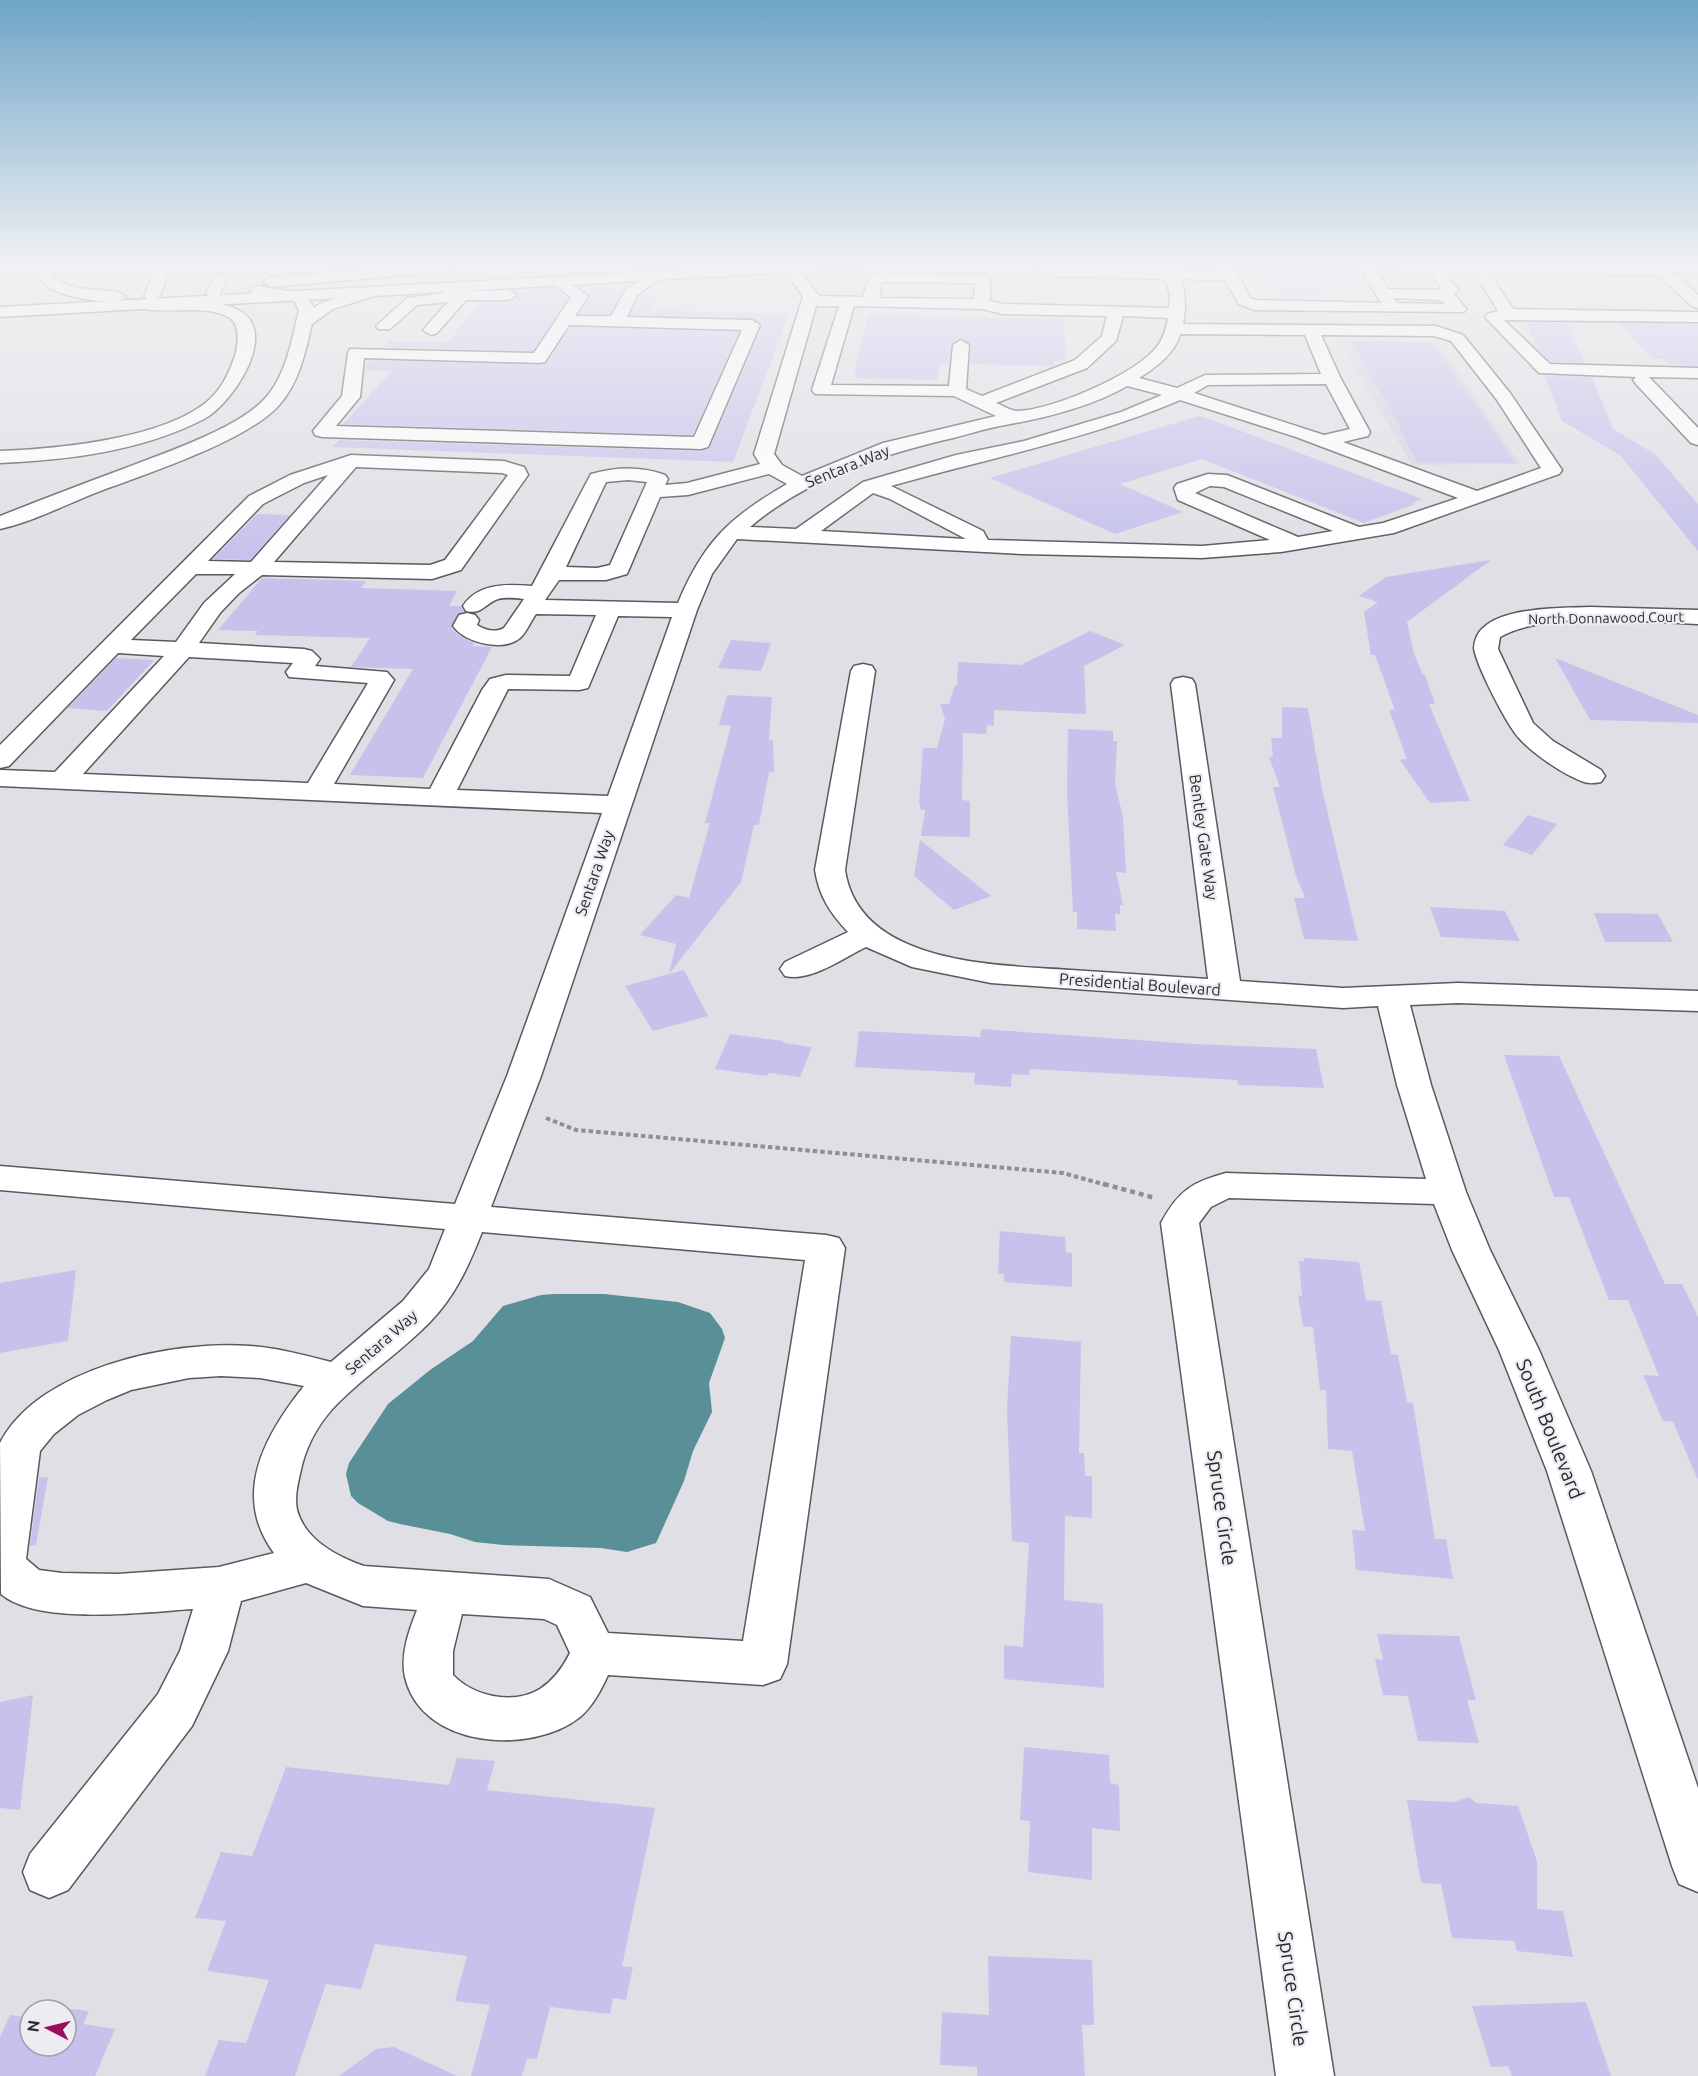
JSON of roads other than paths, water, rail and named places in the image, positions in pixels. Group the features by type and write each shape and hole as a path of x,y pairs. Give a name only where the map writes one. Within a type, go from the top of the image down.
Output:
{"main road":[{"path":"0,457 77,450 145,436 193,417 219,400 236,375 242,361"},
{"path":"0,523 189,450 237,427 273,401 285,384 295,361"},
{"path":"355,361 351,397 322,431 701,443 736,361"},
{"path":"793,361 764,454 771,466 802,483"},
{"path":"821,390 830,361"},
{"path":"957,392 960,361"},
{"path":"980,403 1084,361"},
{"name":"Sentara Way","path":"448,1593 363,1586 326,1572 302,1555 285,1533 275,1509 275,1487 285,1449 301,1420 322,1393 417,1311 446,1275 512,1106 686,610 701,574 731,532 759,509 802,483 890,447 1075,402 1124,380 1151,361"},
{"path":"1321,441 1361,432 1324,361"},
{"path":"731,532 1155,553 1202,552 1296,544 1387,529 1552,470 1503,397 1475,361"},
{"path":"1537,361 1545,369 1698,373"},
{"path":"800,536 870,486 963,459 1027,446 1127,416 1205,380 1332,379"},
{"path":"1124,380 1181,393 1477,498"},
{"path":"1642,380 1698,439"},
{"path":"785,389 957,392 1014,418"},
{"path":"1673,413 1698,413"},
{"path":"0,760 111,646 189,567 256,500 297,479 351,461 504,467 517,471 518,475 453,565 445,570 432,572 189,567"},
{"path":"62,781 184,648 212,608 231,588 256,569 351,461"},
{"path":"654,492 688,489 771,466"},
{"path":"552,573 606,573 619,569 654,492 658,479 656,477 611,475 598,478 552,573 536,600 512,633 506,637 474,634 465,626 470,613 482,597 491,593 510,591 536,600 610,608 686,610"},
{"path":"1296,544 1185,496 1184,488 1208,480 1227,481 1358,534"},
{"path":"870,486 897,495 976,535 979,546"},
{"path":"439,798 499,684 506,682 579,683 610,608"},
{"name":"North Donnawood Court","path":"1592,776 1548,750 1520,723 1486,648 1487,638 1493,631 1506,624 1538,617 1698,617"},
{"path":"111,646 304,656 308,659 298,672 378,677 382,680 316,792"},
{"name":"Presidential Boulevard","path":"863,671 830,870 834,892 847,914 868,934 915,957 960,969 991,974 1343,998 1458,993 1698,1000"},
{"name":"Bentley Gate Way","path":"1183,684 1225,990"},
{"path":"0,778 618,805"},
{"path":"796,969 868,934"},
{"name":"South Boulevard","path":"1392,996 1414,1085 1448,1192 1471,1250 1519,1350 1569,1471 1698,1866"},
{"path":"0,1178 826,1248 763,1664 594,1653"},
{"name":"Spruce Circle","path":"1305,2076 1180,1223 1188,1206 1203,1193 1226,1185 1448,1192"},
{"path":"313,1562 219,1587 84,1594 48,1592 23,1584 2,1565 20,1445 44,1417 86,1391 142,1371 190,1362 248,1361 338,1378"},
{"path":"49,1872 175,1710 191,1683 217,1612 219,1587"},
{"path":"448,1593 549,1599 574,1611 594,1653 582,1681 558,1704 534,1716 491,1719 465,1712 444,1699 432,1686 428,1664 435,1623 448,1593"}],"water":[{"path":"604,1294 678,1302 710,1313 722,1329 725,1338 709,1383 712,1412 693,1451 684,1481 656,1543 627,1552 601,1548 475,1542 450,1534 388,1521 358,1503 351,1496 346,1474 349,1463 388,1404 430,1370 473,1341 503,1306 541,1295"}]}
